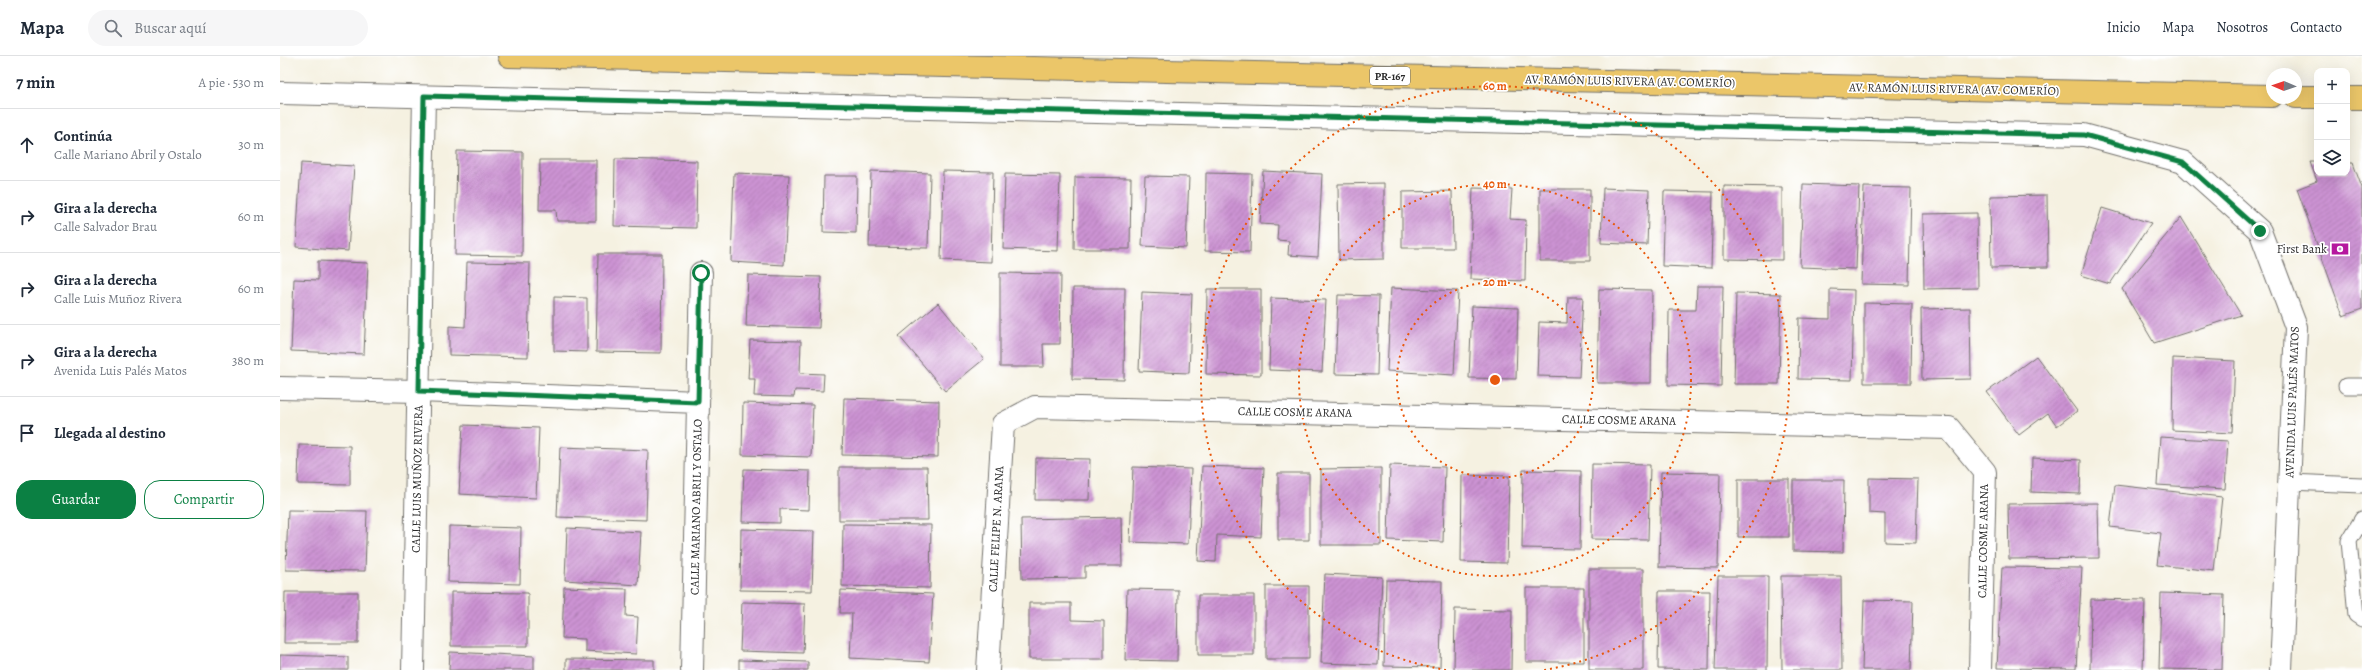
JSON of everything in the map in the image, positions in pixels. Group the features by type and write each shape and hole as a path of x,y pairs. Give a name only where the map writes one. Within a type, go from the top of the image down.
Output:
{"main road":[{"name":"AV. RAMÓN LUIS RIVERA (AV. COMERÍO)","path":"509,56 2266,96"},
{"path":"2302,97 2314,97"},
{"path":"2350,98 2362,98"}],"street":[{"name":"AVENIDA LUIS PALÉS MATOS","path":"280,93 2084,135 2183,162 2260,231 2296,327 2281,670"},
{"name":"CALLE LUIS MUÑOZ RIVERA","path":"413,670 424,96"},
{"name":"CALLE MARIANO ABRIL Y OSTALO","path":"692,670 701,273"},
{"path":"280,388 419,391 698,402"},
{"name":"CALLE FELIPE N. ARANA","path":"988,670 1003,424 1035,407"},
{"name":"CALLE COSME ARANA","path":"1035,407 1949,428 1984,472 1980,670"}],"lane":[{"path":"2346,386 2362,386"},
{"path":"2289,482 2362,485"},
{"path":"2362,519 2349,541 2356,615 2362,619"}],"building":[{"path":"457,151 523,152 522,256 455,255"},
{"path":"615,159 697,161 696,228 614,226"},
{"path":"540,160 596,160 596,221 557,221 556,210 539,210"},
{"name":"First Bank","path":"2310,162 2314,162 2314,173"},
{"path":"301,163 354,166 348,251 296,247"},
{"name":"First Bank","path":"2350,163 2353,163 2362,188 2362,309 2343,316 2297,189 2317,181 2315,176 2350,176"},
{"path":"871,171 930,173 928,248 869,247"},
{"path":"943,171 993,172 991,262 941,260"},
{"path":"1263,171 1322,174 1318,257 1288,255 1289,241 1277,240 1278,225 1260,224"},
{"path":"734,173 789,175 784,265 731,262"},
{"path":"1206,173 1252,174 1250,252 1205,251"},
{"path":"1005,174 1060,175 1058,251 1003,249"},
{"path":"824,176 857,176 856,233 823,232"},
{"path":"1145,176 1189,177 1186,248 1142,246"},
{"path":"1075,177 1131,178 1130,249 1074,249"},
{"path":"1384,183 1384,259 1339,260 1338,184"},
{"path":"1803,184 1859,186 1856,269 1800,267"},
{"path":"1724,186 1782,187 1782,260 1724,259"},
{"path":"1864,187 1911,188 1909,285 1861,284"},
{"path":"1473,188 1512,189 1510,219 1526,220 1525,281 1470,279"},
{"path":"1603,188 1649,190 1647,245 1601,243"},
{"path":"1540,189 1590,189 1590,261 1540,261"},
{"path":"1452,191 1453,248 1402,248 1402,192"},
{"path":"1664,191 1713,192 1711,268 1662,266"},
{"path":"2047,195 2048,267 1991,268 1990,196"},
{"path":"2102,208 2151,223 2110,284 2081,275"},
{"path":"1977,213 1978,288 1924,289 1923,214"},
{"path":"2181,217 2241,315 2154,343 2122,289"},
{"path":"598,254 662,254 661,353 596,352"},
{"path":"318,261 368,263 364,354 291,351 294,279 318,280"},
{"path":"467,262 530,263 528,357 449,355 449,326 465,327"},
{"path":"1000,273 1061,274 1060,344 1043,344 1044,367 1000,367"},
{"path":"748,275 821,277 819,328 746,326"},
{"path":"1697,286 1723,286 1721,386 1668,385 1669,310 1696,310"},
{"path":"1073,288 1125,288 1124,380 1072,379"},
{"path":"1391,288 1458,291 1454,375 1387,371"},
{"path":"1207,289 1261,289 1261,375 1206,374"},
{"path":"1599,289 1652,290 1651,383 1597,383"},
{"path":"1830,289 1854,290 1852,380 1798,379 1799,318 1830,319"},
{"path":"1142,292 1192,294 1189,373 1139,371"},
{"path":"1736,293 1781,294 1779,384 1734,384"},
{"path":"1338,295 1379,296 1377,375 1335,374"},
{"path":"554,297 587,298 587,352 554,351"},
{"path":"1568,297 1583,297 1579,377 1537,376 1539,322 1567,323"},
{"path":"1271,298 1326,300 1322,372 1269,370"},
{"path":"938,303 984,359 945,391 899,336"},
{"path":"1864,303 1912,304 1911,383 1864,383"},
{"path":"1472,306 1518,308 1516,379 1469,378"},
{"path":"1970,308 1971,379 1922,380 1921,309"},
{"path":"750,340 801,341 800,373 824,374 823,391 795,390 794,397 754,396 755,379 748,379"},
{"path":"2036,356 2077,411 2057,426 2048,413 2019,435 1987,392"},
{"path":"2173,358 2235,361 2232,433 2172,430"},
{"path":"844,398 939,401 938,457 842,455"},
{"path":"743,403 813,405 811,457 742,455"},
{"path":"463,425 539,428 536,498 459,494"},
{"path":"2160,437 2228,441 2225,489 2157,485"},
{"path":"299,445 350,446 350,485 298,484"},
{"path":"560,447 648,450 646,520 557,517"},
{"path":"1036,458 1090,459 1089,500 1035,500"},
{"path":"2032,458 2081,460 2080,494 2031,492"},
{"path":"1592,464 1650,465 1648,540 1591,539"},
{"path":"1390,465 1445,467 1443,542 1388,540"},
{"path":"1202,466 1264,468 1261,537 1217,535 1216,562 1198,561"},
{"path":"839,467 927,467 928,520 839,520"},
{"path":"1133,467 1191,469 1188,544 1130,542"},
{"path":"1381,468 1381,545 1321,545 1321,469"},
{"path":"744,469 810,471 809,510 780,509 780,523 742,522"},
{"path":"1523,470 1581,471 1580,549 1522,548"},
{"path":"1661,472 1720,473 1718,568 1659,567"},
{"path":"1278,473 1309,473 1309,540 1278,540"},
{"path":"1462,475 1509,476 1507,563 1461,562"},
{"path":"1869,478 1918,479 1916,543 1885,542 1885,514 1869,513"},
{"path":"1738,479 1789,479 1789,537 1738,537"},
{"path":"1793,480 1844,480 1843,552 1793,551"},
{"path":"2115,485 2222,497 2214,571 2157,565 2161,533 2110,527"},
{"path":"2098,503 2099,558 2009,559 2008,504"},
{"path":"288,510 367,511 365,571 286,570"},
{"path":"1121,517 1122,566 1085,566 1085,578 1022,579 1021,519"},
{"path":"843,524 931,525 930,588 842,586"},
{"path":"449,526 521,528 520,584 448,582"},
{"path":"567,528 641,532 638,585 565,580"},
{"path":"741,529 814,531 812,591 740,590"},
{"path":"2002,567 2082,568 2076,669 1997,668"},
{"path":"1589,569 1643,569 1643,670 1589,670"},
{"path":"1325,574 1382,577 1378,665 1321,663"},
{"path":"1718,576 1768,576 1767,670 1715,670"},
{"path":"1781,576 1841,576 1842,670 1782,670"},
{"path":"1386,580 1442,581 1440,667 1384,666"},
{"path":"1266,586 1309,586 1309,659 1266,659"},
{"path":"564,587 627,589 626,616 638,617 636,654 585,651 585,639 562,638"},
{"path":"1526,588 1584,588 1584,662 1526,662"},
{"path":"1127,589 1178,590 1177,661 1125,660"},
{"path":"841,590 933,594 929,662 850,658 852,613 840,613"},
{"path":"1659,591 1710,591 1709,670 1658,669"},
{"path":"285,592 358,592 358,643 284,643"},
{"path":"451,592 528,593 528,646 451,646"},
{"path":"2161,593 2224,595 2222,670 2159,669"},
{"path":"1198,595 1254,595 1254,655 1198,655"},
{"path":"2091,599 2145,600 2143,670 2090,670"},
{"path":"1864,600 1913,601 1911,670 1862,670"},
{"path":"742,602 805,604 803,653 740,651"},
{"path":"1029,603 1071,603 1071,620 1104,621 1104,659 1029,659"},
{"path":"1455,609 1512,610 1511,670 1454,670"},
{"path":"450,652 534,656 534,670 449,670"},
{"path":"280,655 348,657 348,670 280,670"},
{"path":"566,659 654,660 654,670 566,670"},
{"path":"739,660 808,662 808,670 739,670"}],"place":[{"name":"First Bank","path":"2340,249"}],"route":[{"path":"701,273 698,402 419,391 424,96 2084,135 2183,162 2260,231"}]}
